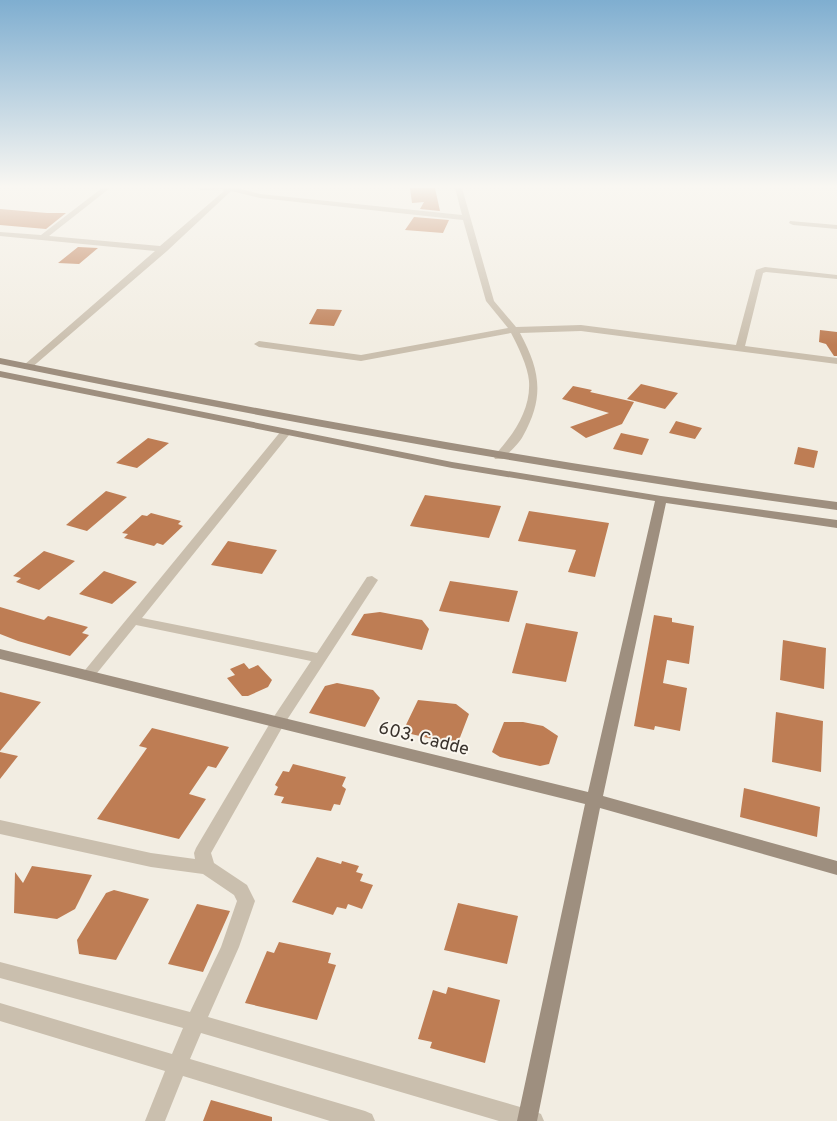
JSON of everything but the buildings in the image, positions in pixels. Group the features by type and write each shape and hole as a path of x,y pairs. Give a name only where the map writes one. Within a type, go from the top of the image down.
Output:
{"main road":[{"path":"0,361 217,406 499,457 837,506"},
{"path":"0,374 285,433 452,465 661,499 837,524"},
{"path":"529,1120 594,800 661,499"},
{"name":"603. Cadde","path":"0,654 594,800 837,868"}],"street":[{"path":"70,240 164,248"},
{"path":"27,367 173,240"},
{"path":"474,240 490,301 514,330 523,346 534,380 530,408 518,436 499,457"},
{"path":"740,349 759,272 764,269 837,277"},
{"path":"259,344 361,358 514,330 580,328 837,361"},
{"path":"88,675 285,433"},
{"path":"207,867 202,853 278,722 372,580"},
{"path":"132,620 320,658"},
{"path":"0,827 152,860 207,867 240,890 246,901 241,921 219,976 195,1022 155,1121"},
{"path":"0,970 195,1022 529,1120"},
{"path":"0,1012 365,1121"}]}
